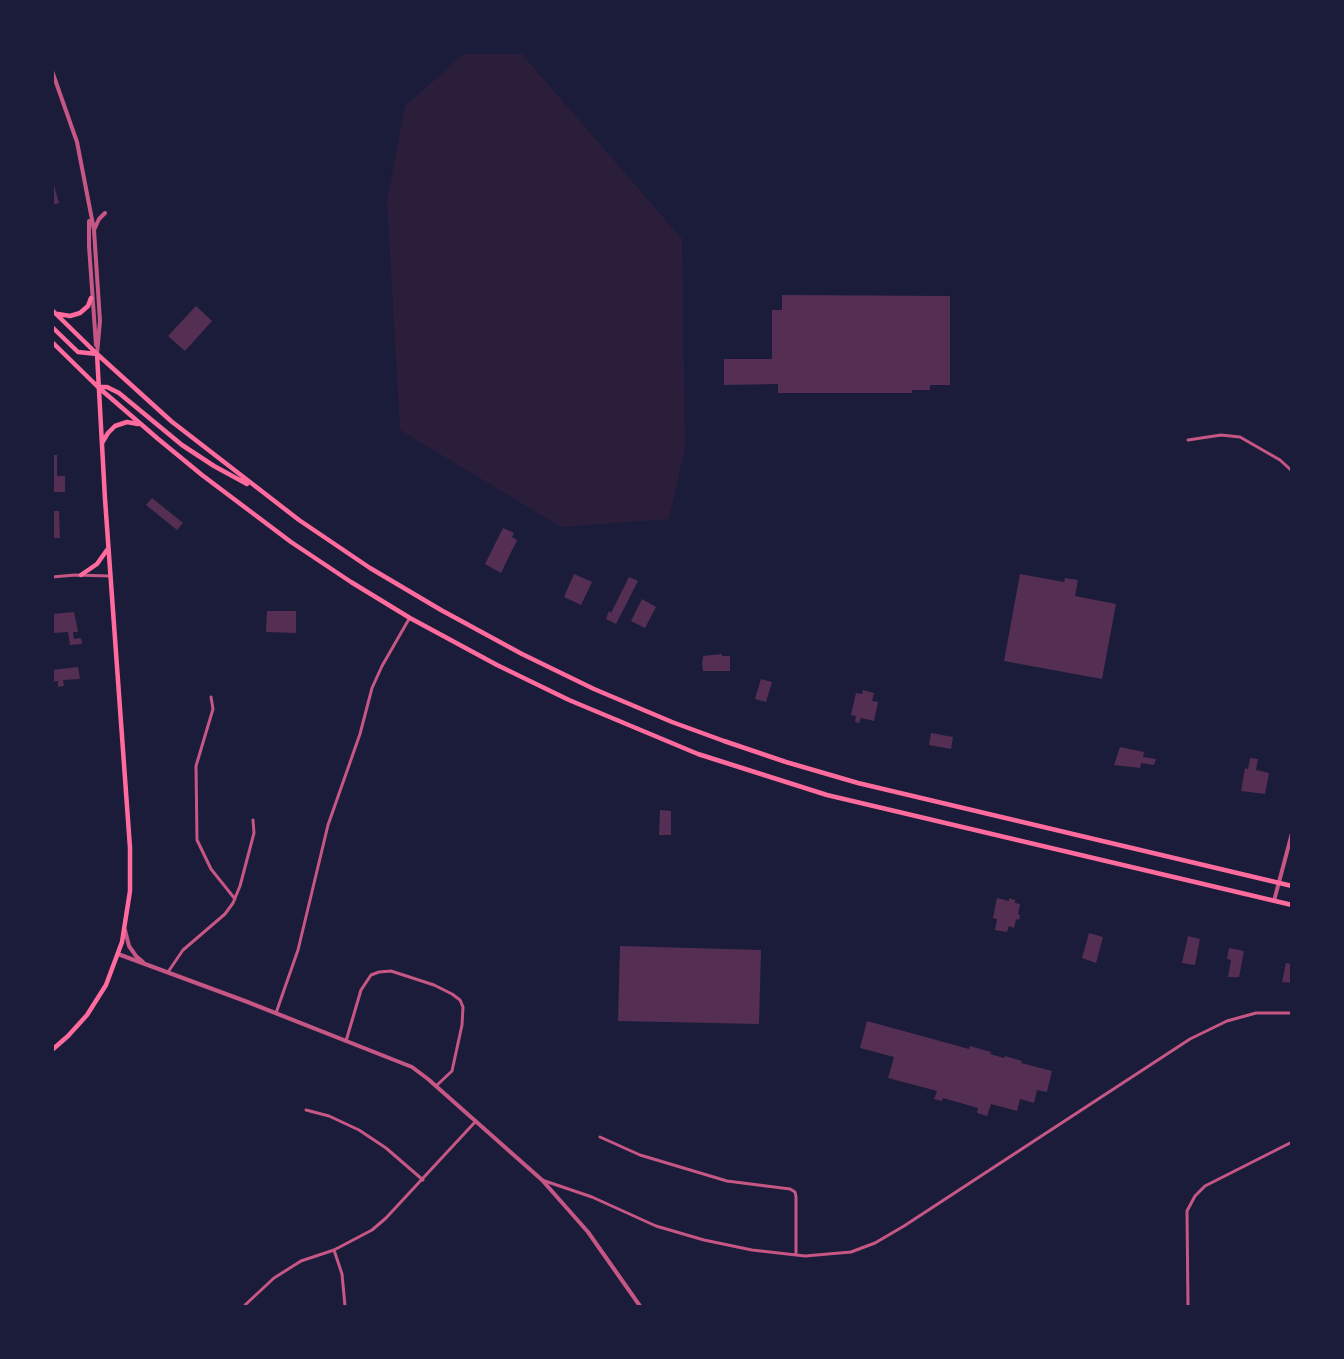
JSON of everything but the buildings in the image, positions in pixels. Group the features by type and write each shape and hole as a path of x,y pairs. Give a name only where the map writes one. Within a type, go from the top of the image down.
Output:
{"main road":[{"path":"54,312 76,315 85,310 91,298"},
{"path":"54,312 171,421 257,489 339,547 441,610 550,668 680,725 786,762 858,783 1292,886"},
{"path":"52,327 78,352 97,354"},
{"path":"52,342 98,387 142,425 202,475 291,542 410,618 497,665 579,705 668,742 762,775 891,811 1292,905"},
{"path":"52,1050 68,1036 90,1010 106,985 125,930 129,900 131,869 101,445 97,354"},
{"path":"98,387 107,387 119,393 197,456 257,489"},
{"path":"101,445 108,433 119,424 142,425"},
{"path":"81,575 102,560 108,548"}],"street":[{"path":"52,71 77,142 94,230 100,321 97,354"},
{"path":"94,230 105,213"},
{"path":"90,214 88,246 97,354"},
{"path":"1188,440 1221,435 1240,438 1280,460 1292,471"},
{"path":"52,577 110,576"},
{"path":"276,1013 298,950 328,825 360,734 372,688 410,618"},
{"path":"211,697 213,709 196,766 197,840 211,869 235,899"},
{"path":"168,972 183,950 225,914 235,899 254,833 253,820"},
{"path":"1274,902 1292,833"},
{"path":"125,930 132,951 146,964"},
{"path":"118,954 412,1067 542,1180 588,1232 640,1306"},
{"path":"346,1041 362,990 371,975 391,971 434,985 452,994 463,1007 461,1035 452,1071 436,1086"},
{"path":"542,1180 592,1197 656,1226 704,1240 752,1250 796,1255 851,1252 875,1243 983,1176 1190,1039 1227,1021 1256,1013 1292,1013"},
{"path":"306,1110 329,1116 359,1130 386,1148 423,1180"},
{"path":"245,1305 274,1278 301,1261 334,1250 372,1230 423,1180 476,1121"},
{"path":"600,1137 640,1155 717,1178 790,1189 795,1192 796,1255"},
{"path":"1188,1306 1187,1210 1195,1196 1205,1186 1292,1142"},
{"path":"334,1250 342,1274 345,1306"}],"shaded area":[{"path":"466,52 521,53 682,239 685,448 669,519 561,527 400,430 387,201 405,106"}]}
